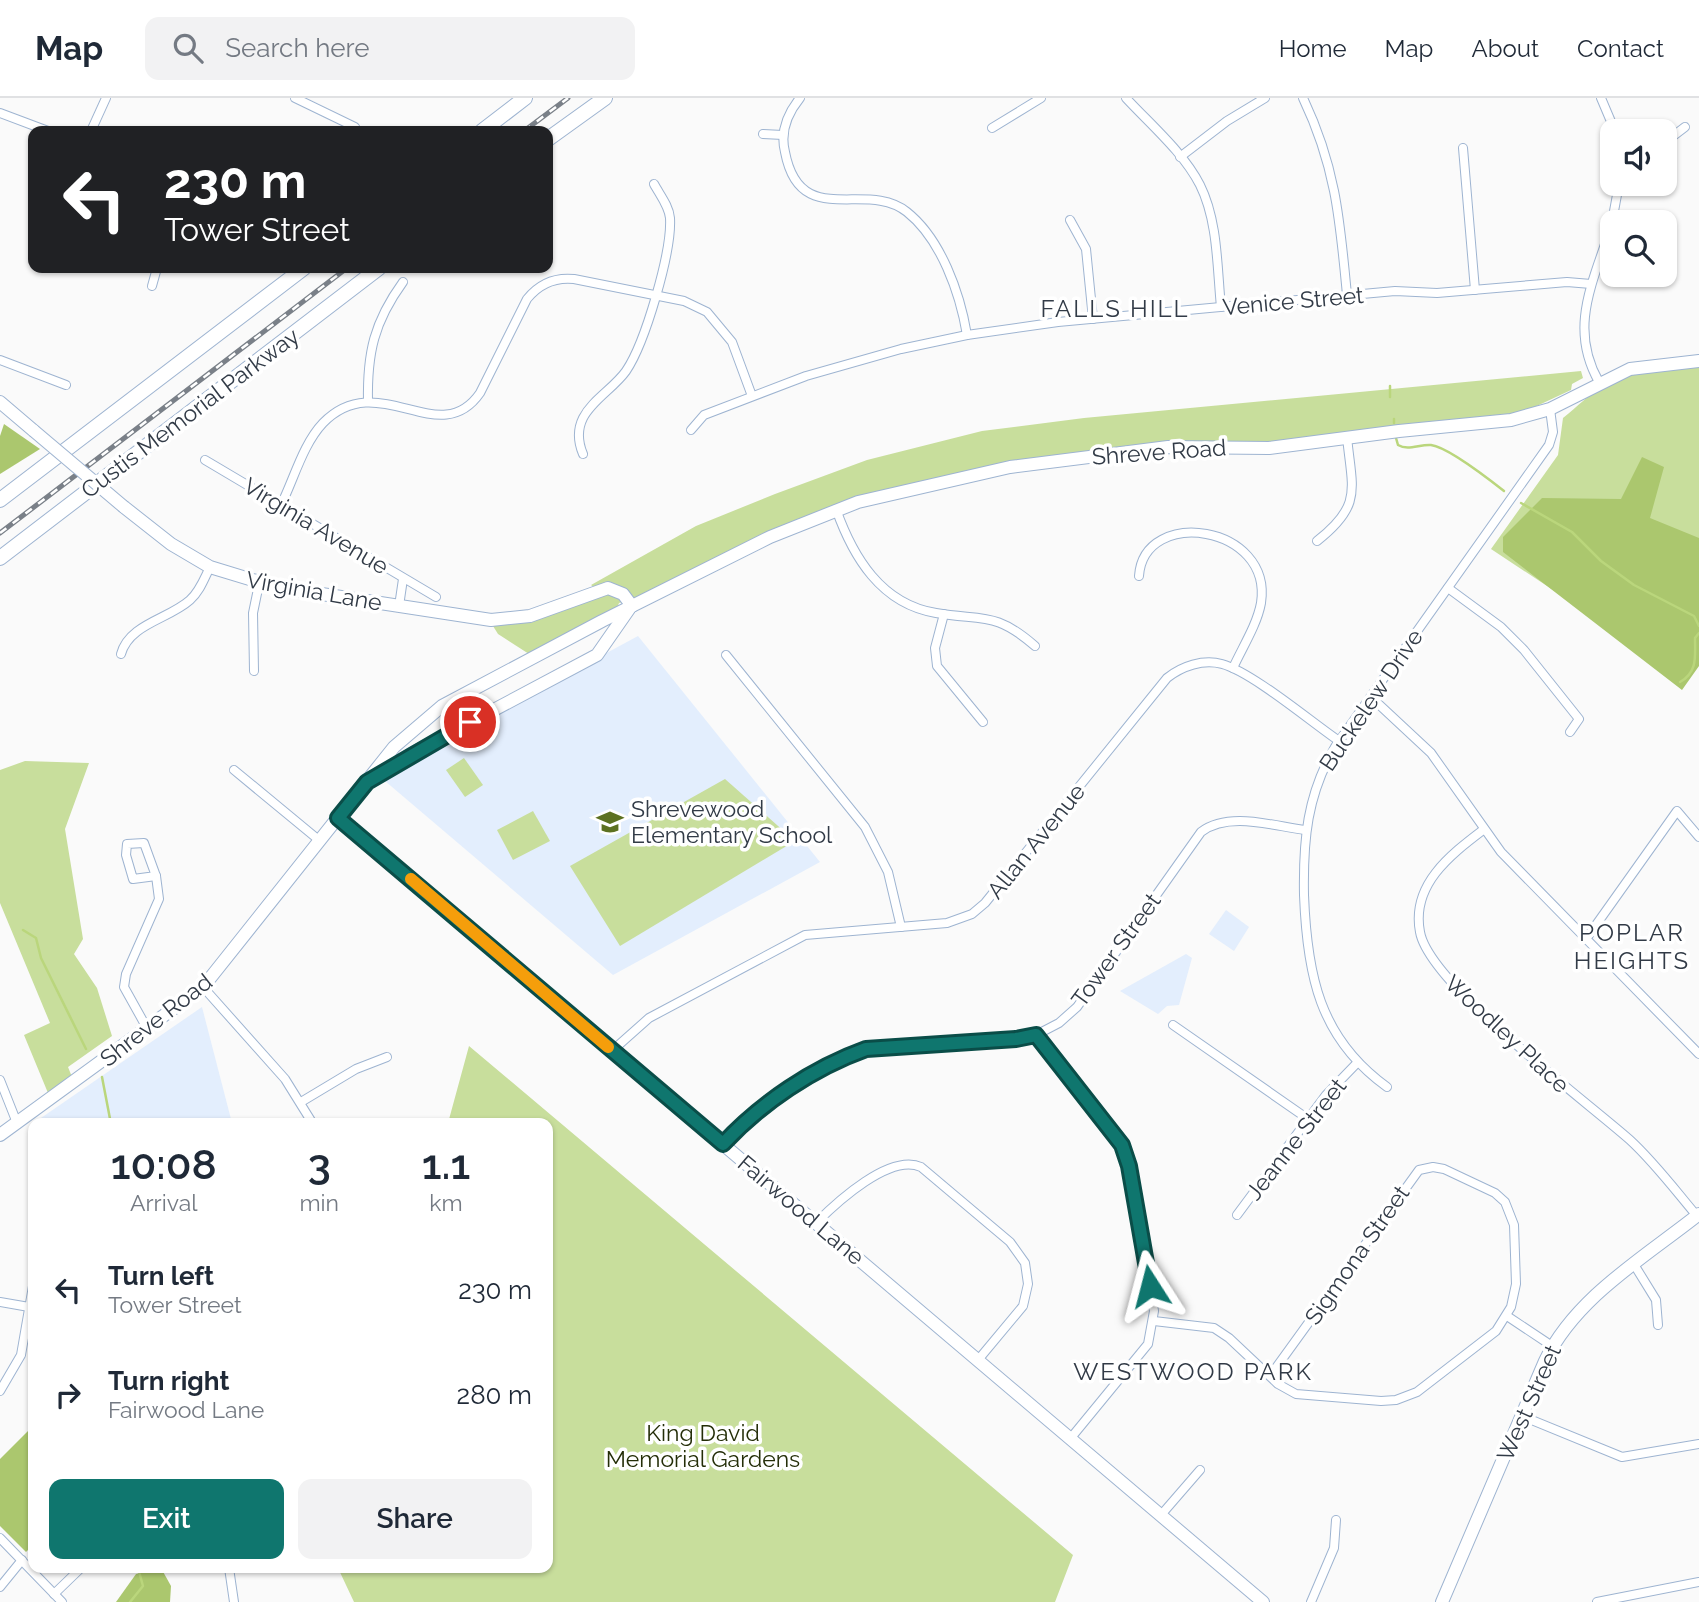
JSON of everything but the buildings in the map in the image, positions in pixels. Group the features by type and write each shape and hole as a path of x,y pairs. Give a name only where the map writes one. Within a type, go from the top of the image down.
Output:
{"highway":[{"path":"489,126 525,98"},
{"path":"553,135 605,98"},
{"name":"Custis Memorial Parkway","path":"0,500 297,273"},
{"name":"Custis Memorial Parkway","path":"0,558 372,273"}],"main road":[{"name":"Shreve Road","path":"0,1135 148,1030 203,987 401,740 442,706 730,556 836,509 892,493 1010,467 1168,447 1269,448 1497,422 1550,409 1599,382 1639,366 1699,360"},
{"name":"Virginia Lane","path":"0,402 171,544 210,567 259,584 491,620 518,619 608,589 623,594 632,606"},
{"name":"Shreve Road","path":"367,782 420,749 597,655 632,606"},
{"path":"602,621 609,626 610,638"},
{"name":"Fairwood Lane","path":"338,818 1263,1602"},
{"name":"West Street","path":"1445,1601 1552,1346 1584,1307 1698,1215"}],"street":[{"path":"93,126 106,98"},
{"path":"295,98 353,126"},
{"path":"800,98 788,115 783,135 791,172 810,193 828,200 889,202 915,219 950,272 961,304 967,335"},
{"path":"992,128 1041,98"},
{"path":"1126,98 1180,157 1200,186 1211,218 1221,307"},
{"path":"1180,157 1227,121 1265,98"},
{"path":"1303,98 1322,140 1335,184 1347,295"},
{"path":"1601,98 1610,119"},
{"path":"0,113 35,126"},
{"path":"1677,133 1685,127"},
{"path":"763,134 783,135"},
{"path":"1463,148 1475,290"},
{"path":"583,454 579,437 581,421 627,369 642,338 655,295 670,221 666,206 654,184"},
{"path":"1070,220 1086,249 1093,319"},
{"path":"1599,382 1587,360 1583,340 1591,285 1600,258"},
{"path":"152,286 156,273"},
{"path":"281,505 316,431 334,414 368,402 397,404 439,417 462,411 480,393 527,299 547,282 574,279 697,306 716,320 732,342 752,396"},
{"path":"368,402 367,368 372,341 390,300 403,282"},
{"name":"Venice Street","path":"691,430 704,415 752,396 855,361 967,335 1093,319 1347,295 1475,290 1567,282 1591,285"},
{"path":"2,364 66,384"},
{"name":"Buckelew Drive","path":"1387,1087 1357,1063 1327,1019 1312,977 1305,923 1305,830 1313,793 1339,741 1549,445 1553,432 1550,409"},
{"path":"1317,541 1339,523 1349,508 1353,487 1347,437"},
{"name":"Virginia Avenue","path":"205,460 403,579 399,606"},
{"path":"836,509 851,548 867,572 909,605 944,614 998,620 1016,629 1035,646"},
{"path":"1139,576 1140,564 1149,549 1180,534 1211,534 1243,550 1251,559 1260,580 1261,603 1233,668"},
{"path":"121,654 132,635 190,600 198,591 210,567"},
{"path":"403,579 436,597"},
{"path":"254,670 253,613 259,584"},
{"path":"1448,588 1501,627 1524,650 1579,719 1570,732"},
{"path":"944,614 936,648 937,666 983,722"},
{"path":"726,655 865,827 884,861 901,927"},
{"name":"Allan Avenue","path":"613,1051 649,1018 797,938 816,932 954,922 982,906 1167,678 1182,668 1205,663 1233,668 1339,741"},
{"path":"1371,698 1432,753 1483,830 1699,1055"},
{"path":"234,770 320,841"},
{"path":"1586,939 1677,811 1699,837"},
{"name":"Tower Street","path":"723,1144 765,1105 843,1059 866,1049 1016,1039 1036,1035 1059,1023 1077,1007 1201,832 1215,824 1237,821 1305,830"},
{"name":"Woodley Place","path":"1483,830 1446,859 1424,892 1419,924 1430,959 1559,1084 1631,1142 1658,1168 1698,1215"},
{"path":"148,1030 124,987 126,974 159,899 156,876 144,843 127,844 126,855 133,879 156,876"},
{"path":"203,987 301,1101 310,1118"},
{"path":"1173,1024 1308,1119"},
{"path":"1036,1035 1122,1145 1131,1175 1154,1321 1148,1344 1139,1357 1070,1439"},
{"path":"301,1101 356,1069 387,1057"},
{"name":"Jeanne Street","path":"1237,1215 1308,1119 1357,1063"},
{"path":"0,1080 17,1123"},
{"path":"816,1223 848,1193 895,1166 911,1163 921,1167 1010,1241 1025,1263 1026,1294 1018,1314 978,1360"},
{"name":"Sigmona Street","path":"1269,1376 1408,1182 1424,1168 1439,1167 1495,1192 1509,1207 1514,1225 1516,1284 1507,1316"},
{"path":"1635,1266 1657,1300 1658,1325"},
{"path":"0,1302 28,1307"},
{"path":"0,1391 21,1355 28,1313"},
{"path":"1154,1321 1214,1328 1230,1338 1286,1389 1303,1395 1396,1400 1417,1392 1490,1337 1507,1316 1552,1346"},
{"path":"1522,1416 1622,1457 1699,1444"},
{"path":"1161,1515 1200,1470"},
{"path":"1311,1602 1335,1548 1336,1520"},
{"path":"0,1538 28,1566"},
{"path":"0,1587 22,1560"},
{"path":"34,1573 62,1602"},
{"path":"54,1594 76,1573"},
{"path":"230,1573 234,1602"},
{"path":"1597,1602 1699,1582"}],"shaded area":[{"name":"Shrevewood Elementary School","path":"638,636 820,862 613,975 385,781 425,751"},
{"path":"1226,910 1249,927 1234,951 1209,934"},
{"path":"1186,954 1192,958 1179,1005 1167,1006 1158,1014 1120,991"},
{"path":"202,1007 231,1118 41,1118"}],"green space":[{"path":"1699,366 1699,651 1680,674 1491,549 1558,455 1563,418 1595,391 1618,379 1652,371"},
{"path":"1581,371 1583,378 1572,384 1571,390 1526,411 1503,416 1286,443 1156,444 839,503 767,532 645,594 619,603 617,608 529,654 498,634 493,626 602,594 591,585 696,526 775,494 867,460 982,431 1084,418"},
{"path":"4,424 40,449 0,474 0,436"},
{"path":"1642,457 1664,467 1650,518 1699,538 1699,666 1682,690 1503,552 1503,537 1542,498 1621,499"},
{"path":"464,758 483,785 465,797 446,770"},
{"path":"25,761 89,763 65,829 83,939 74,954 97,988 112,1036 68,1067 72,1077 48,1093 24,1035 50,1023 0,903 0,770"},
{"path":"725,779 795,841 620,946 570,866"},
{"path":"533,811 550,841 513,860 497,830"},
{"name":"King David Memorial Gardens","path":"469,1046 1073,1555 1055,1602 354,1602 340,1573 553,1573 553,1118 449,1118"},
{"path":"28,1431 26,1552 0,1526 0,1459"},
{"path":"164,1573 171,1586 170,1602 116,1602 136,1574"}],"waterway":[{"path":"1390,386 1390,397"},
{"path":"1396,438 1398,445 1402,447 1431,445 1447,451 1504,491"},
{"path":"1521,503 1572,532 1601,561 1634,585 1694,616 1699,626"},
{"path":"1680,682 1693,668 1695,638 1699,633"},
{"path":"23,930 36,938 41,958 86,1049"},
{"path":"102,1077 110,1118"},
{"path":"130,1602 143,1586 139,1573"}],"railway":[{"path":"531,126 568,98"},
{"path":"0,533 340,273"}],"slow traffic":[{"path":"411,879 608,1047"}],"place":[{"name":"Shrevewood Elementary School","path":"610,822"}],"district":[{"name":"FALLS HILL","path":"1115,309"},
{"name":"POPLAR HEIGHTS","path":"1632,947"},
{"name":"WESTWOOD PARK","path":"1193,1372"}],"route":[{"path":"470,722 367,782 338,818 723,1144 743,1122 765,1105 852,1054 866,1049 1016,1039 1036,1035 1122,1145 1129,1166 1150,1286"}]}
